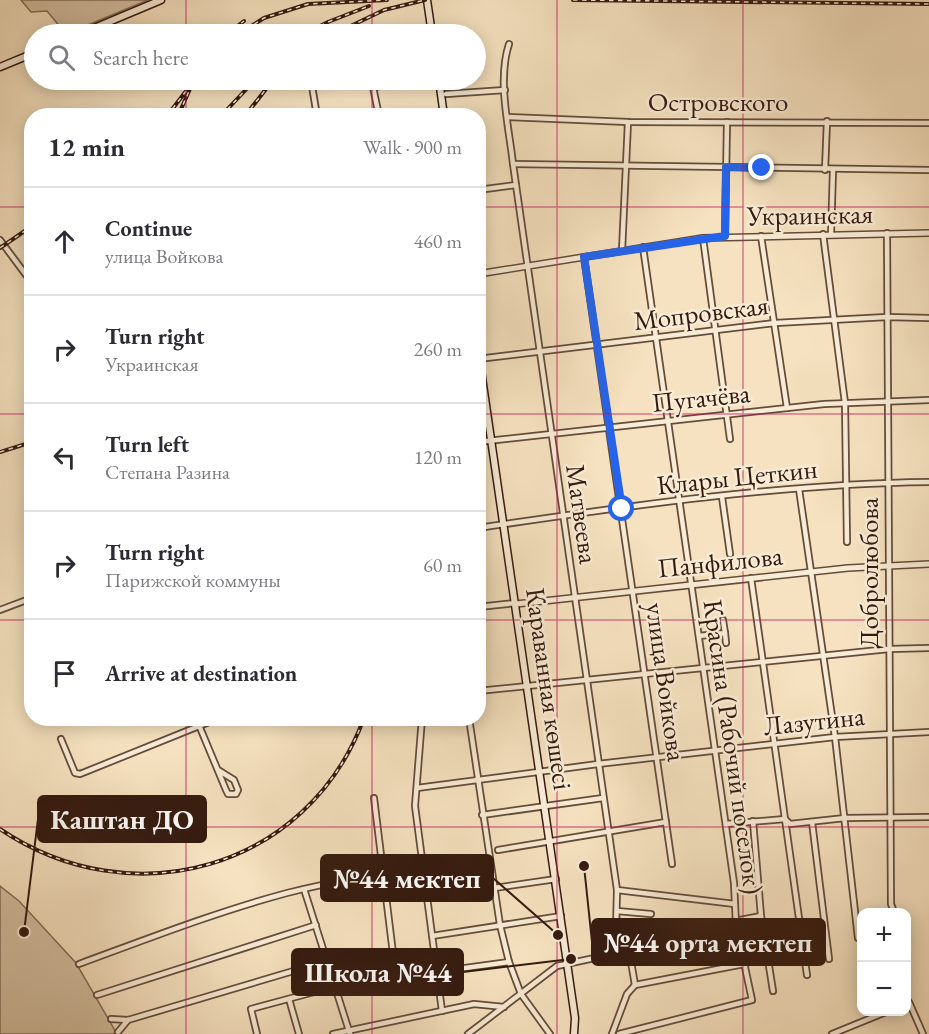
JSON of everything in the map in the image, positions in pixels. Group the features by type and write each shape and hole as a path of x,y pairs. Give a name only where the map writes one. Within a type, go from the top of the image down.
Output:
{"main road":[{"path":"104,24 161,0"},
{"path":"427,0 431,24"},
{"path":"0,67 24,57"},
{"path":"440,90 443,108"},
{"name":"Караванная көшесі","path":"486,403 556,879 574,1034"}],"street":[{"name":"Матвеева","path":"509,44 505,60 505,90 513,164 617,890 616,931 629,950 635,985"},
{"path":"313,90 316,108"},
{"path":"374,90 377,108"},
{"path":"446,94 505,90"},
{"name":"Островского","path":"508,117 628,122 929,123"},
{"path":"622,251 628,122"},
{"path":"825,170 827,122"},
{"path":"725,236 727,123"},
{"path":"513,164 929,170"},
{"path":"831,234 833,170"},
{"path":"486,189 516,185"},
{"name":"Добролюбова","path":"887,233 892,908"},
{"name":"Украинская","path":"486,273 725,236 929,233"},
{"path":"823,234 845,403 847,542"},
{"path":"761,236 788,408"},
{"path":"703,238 730,439"},
{"path":"0,240 24,272"},
{"name":"Красина (Рабочий поселок)","path":"619,1034 751,1001 736,925 726,824 644,247"},
{"name":"улица Войкова","path":"584,257 672,864"},
{"name":"Мопровская","path":"486,358 775,323 887,317 929,318"},
{"name":"Пугачёва","path":"486,441 788,408 929,400"},
{"name":"Клары Цеткин","path":"486,527 799,489 929,482"},
{"path":"799,489 836,737 857,930"},
{"path":"722,497 730,554"},
{"name":"Панфилова","path":"486,606 889,564 929,564"},
{"path":"751,578 807,975"},
{"path":"0,610 24,601"},
{"path":"723,620 726,643"},
{"path":"699,636 725,633"},
{"path":"486,690 889,649 929,648"},
{"path":"61,739 75,772 80,774 204,726"},
{"path":"421,726 415,806 442,1011"},
{"path":"470,726 500,925 509,962 521,994 550,1034"},
{"path":"200,728 228,794 236,794 238,790 234,780 218,770"},
{"name":"Лазутина","path":"417,788 598,764 836,737 929,732"},
{"path":"374,798 396,978"},
{"path":"482,815 603,798"},
{"path":"726,824 785,819 790,824 845,818 929,817"},
{"path":"753,821 761,916 773,991"},
{"path":"498,850 666,822"},
{"path":"812,822 830,959"},
{"path":"79,964 216,915 304,889 490,859"},
{"path":"494,888 556,879"},
{"path":"304,889 349,1032"},
{"path":"617,890 735,904"},
{"path":"617,911 651,914"},
{"path":"432,936 561,916"},
{"path":"468,1034 555,967 731,929 740,920 761,916"},
{"path":"97,995 316,925"},
{"path":"111,1019 128,1020 327,961"},
{"path":"257,1034 251,1009 335,986 509,962"},
{"path":"612,1034 627,994 635,985 744,964"},
{"path":"289,999 299,1034"},
{"path":"333,1034 474,1004 505,1007"},
{"path":"911,1007 923,1034"},
{"path":"832,1034 874,1016"},
{"path":"118,1032 128,1020"}],"shaded area":[{"path":"21,0 148,0 90,24 58,24 47,11 31,12"},
{"path":"0,886 19,901 76,963 117,1034 0,1034"}],"railway":[{"path":"255,24 264,18 308,4 387,0"},
{"path":"355,24 384,10 425,0"},
{"path":"573,0 929,4"},
{"path":"324,24 369,6"},
{"path":"240,24 244,21"},
{"path":"173,108 187,90"},
{"path":"182,108 189,90"},
{"path":"229,108 246,90"},
{"path":"251,108 265,90"},
{"path":"0,248 24,232"},
{"path":"0,452 24,444"},
{"path":"0,829 51,856 104,871 158,873 210,864 259,843 302,812 338,770 360,726"}],"place":[{"name":"№44 орта мектеп","path":"584,866"},
{"name":"Каштан ДО","path":"24,932"},
{"name":"№44 мектеп","path":"558,935"},
{"name":"Школа №44","path":"571,959"}],"route":[{"path":"622,509 584,257 725,236 726,167 762,168"}]}
